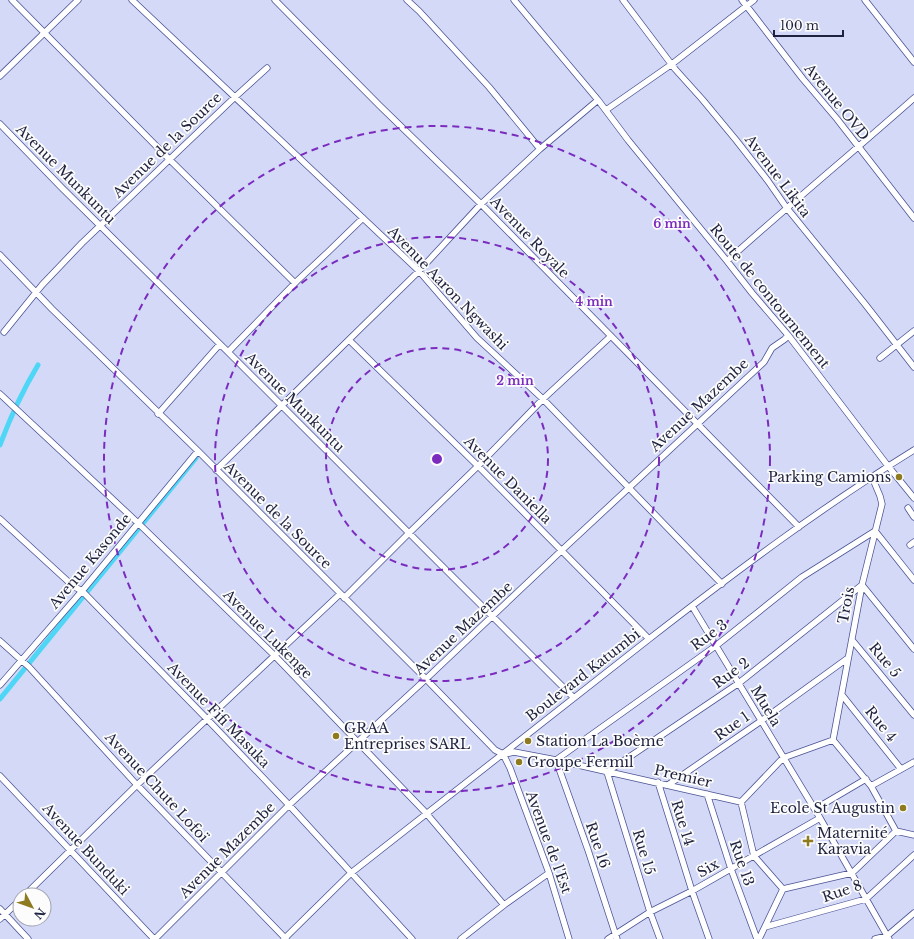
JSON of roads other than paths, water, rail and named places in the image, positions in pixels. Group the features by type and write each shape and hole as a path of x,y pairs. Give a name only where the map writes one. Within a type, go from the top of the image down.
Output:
{"street":[{"path":"12,0 169,160 295,283"},
{"path":"0,76 78,0"},
{"name":"Avenue Aaron Ngwashi","path":"132,0 419,271 477,338 543,399 722,584"},
{"name":"Avenue Royale","path":"275,0 380,106 481,204 799,528"},
{"path":"406,0 419,11 489,87 540,149"},
{"name":"Route de contournement","path":"514,0 598,100 628,140 788,335 914,498"},
{"name":"Avenue Likita","path":"623,0 672,64 736,140 768,181 786,208 914,367"},
{"name":"Avenue OVD","path":"742,0 914,218"},
{"path":"606,110 672,64 754,0"},
{"path":"865,0 914,62"},
{"name":"Avenue de la Source","path":"4,332 42,285 100,226 267,68"},
{"path":"727,261 914,98"},
{"path":"216,470 419,271 481,204 540,149 598,100"},
{"name":"Avenue Munkuntu","path":"0,124 100,226 409,532 574,698"},
{"path":"228,352 295,283 363,218"},
{"name":"Avenue de la Source","path":"0,255 158,414 198,451 495,750 503,754"},
{"path":"880,358 914,331"},
{"name":"Avenue Mazembe","path":"154,939 289,805 426,679 561,550 764,362 772,348 785,339 788,335"},
{"path":"33,887 137,785 207,719 342,596 478,466 543,399 611,336"},
{"name":"Avenue Daniella","path":"349,340 478,466 649,639"},
{"path":"158,414 220,344"},
{"name":"Avenue Lukenge","path":"0,394 138,523 275,656 357,743 426,813 504,905"},
{"name":"Boulevard Katumbi","path":"285,939 351,873 649,639 799,528 888,466 914,450"},
{"name":"Avenue Kasonde","path":"0,686 82,591 198,451"},
{"name":"Trois","path":"833,740 862,585 882,504 872,477"},
{"path":"908,508 914,517"},
{"name":"Avenue Fifi Masuka","path":"0,519 73,586 82,591 289,805 412,939"},
{"path":"875,530 914,580"},
{"name":"Rue 3","path":"556,760 717,645 802,577 875,530"},
{"path":"862,585 914,649"},
{"name":"Rue 2","path":"607,772 739,683 862,585"},
{"name":"Muela","path":"692,606 815,809 888,937"},
{"name":"Rue 5","path":"852,640 914,715"},
{"name":"Avenue Chute Lofoï","path":"0,641 29,667 137,785 285,939"},
{"name":"Rue 1","path":"668,785 761,721 848,658"},
{"name":"Rue 4","path":"842,695 902,769"},
{"path":"783,889 754,856 741,802 783,758 833,740 871,786 896,831 914,835"},
{"name":"Premier","path":"503,754 514,752 556,760 741,802"},
{"name":"Avenue de l'Est","path":"503,754 510,768 549,873 569,939"},
{"name":"Rue 16","path":"556,760 588,850 616,937"},
{"path":"871,786 914,762"},
{"name":"Rue 15","path":"607,772 650,912 660,939"},
{"name":"Avenue Bunduki","path":"0,776 154,939"},
{"path":"815,809 866,779"},
{"name":"Rue 14","path":"658,782 692,891 709,939"},
{"name":"Rue 13","path":"708,794 730,869 758,939"},
{"name":"Six","path":"608,939 616,937 650,912 692,891 820,818"},
{"path":"783,889 852,873 896,831"},
{"name":"Rue 8","path":"766,926 866,899 914,856"},
{"path":"461,939 504,905 549,873"},
{"path":"758,939 766,926 783,889"},
{"path":"2,917 12,908"},
{"path":"0,909 2,917 28,939"},
{"path":"875,939 888,937 914,913"}],"waterway":[{"path":"0,445 17,404 38,365"},
{"path":"0,699 196,458"}],"place":[{"name":"Parking Camions","path":"899,477"},
{"name":"GRAA Entreprises SARL","path":"336,736"},
{"name":"Station La Boème","path":"528,741"},
{"name":"Groupe Fermil","path":"519,762"},
{"name":"Ecole St Augustin","path":"903,808"},
{"name":"Maternité Karavia","path":"808,841"}]}
